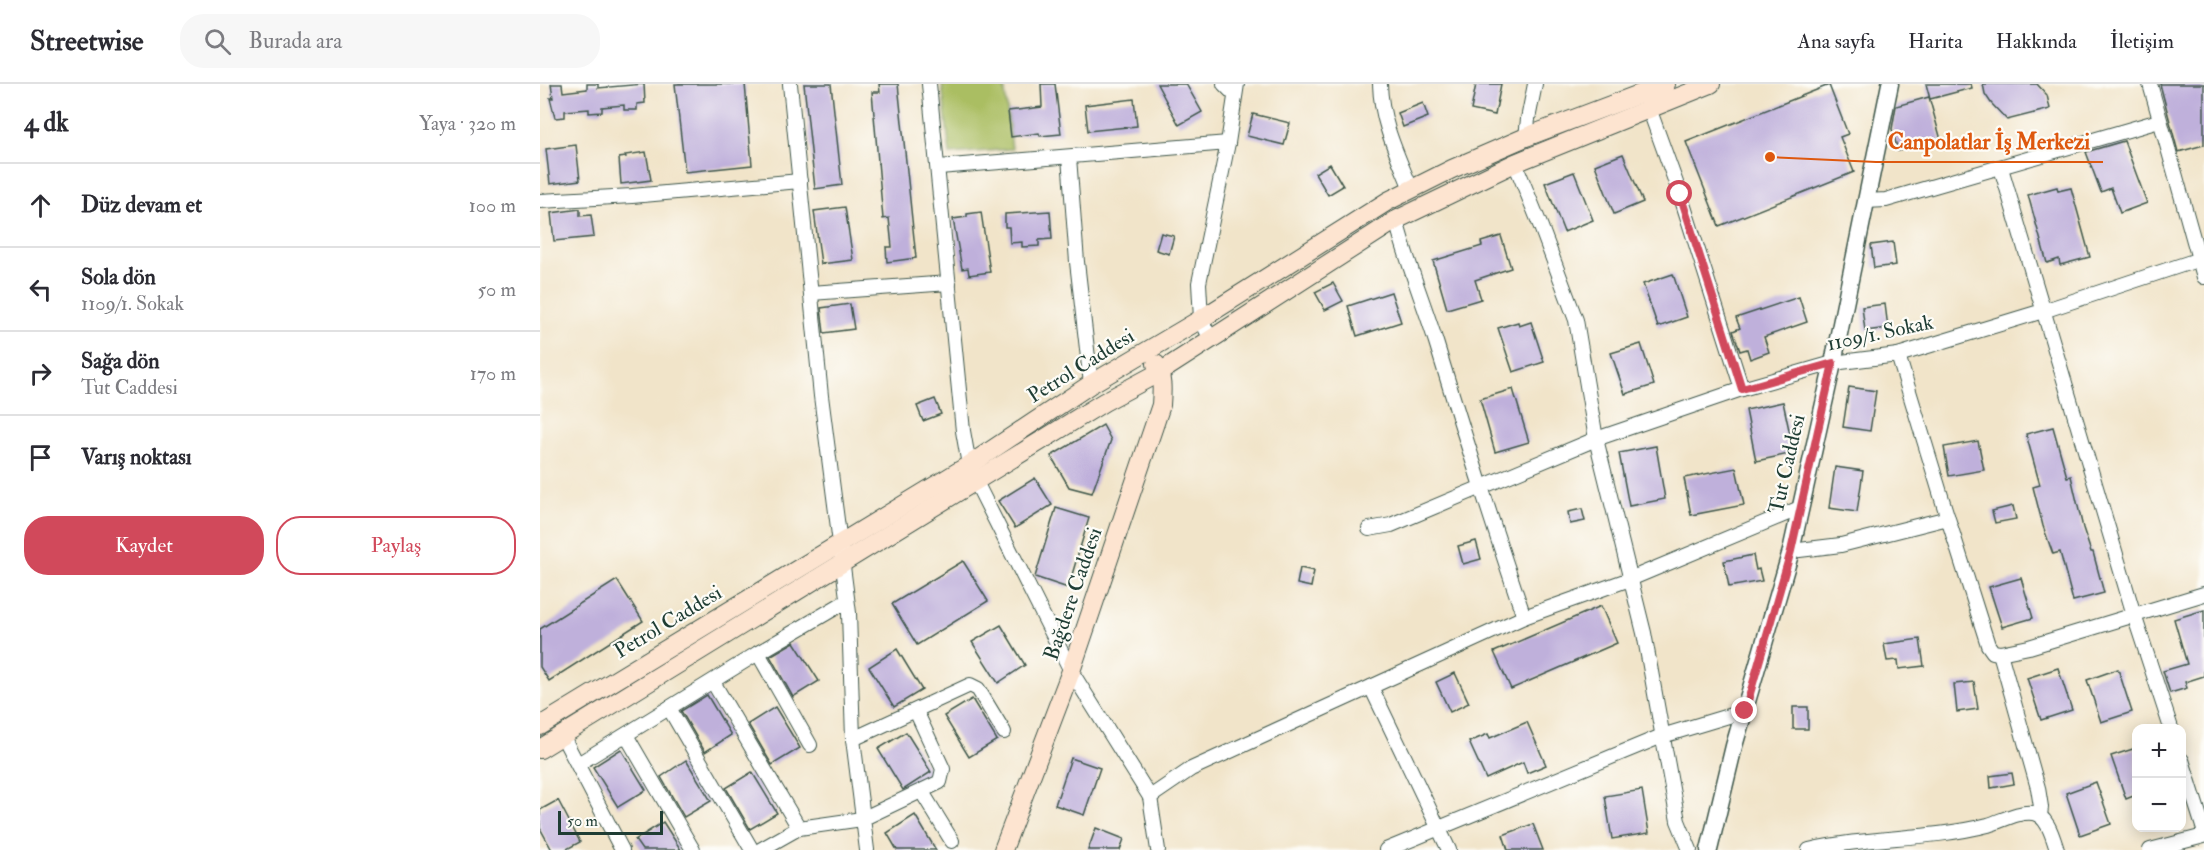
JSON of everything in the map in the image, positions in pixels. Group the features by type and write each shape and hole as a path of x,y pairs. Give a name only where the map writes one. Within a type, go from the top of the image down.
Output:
{"main road":[{"name":"Petrol Caddesi","path":"542,720 969,465 1091,384 1201,319 1388,201 1452,169 1526,137 1647,101 1666,84"},
{"path":"540,749 976,483 1104,402 1160,372 1396,220 1647,101 1711,84"},
{"name":"Bağdere Caddesi","path":"1003,850 1071,671 1161,405 1160,372 1148,351"}],"street":[{"path":"789,84 821,396 847,601 853,739 867,850"},
{"path":"929,84 939,167 963,431 969,465 1071,671 1150,797 1158,850"},
{"path":"1211,340 1201,319 1199,283 1228,143 1236,90 1224,84"},
{"path":"1380,84 1381,108 1387,132 1412,189"},
{"path":"1526,137 1535,84"},
{"name":"Tut Caddesi","path":"1709,850 1745,711 1791,551 1833,363 1890,84"},
{"path":"2150,84 2204,277"},
{"path":"1647,101 1680,194 1742,389"},
{"path":"1866,201 1886,200 2159,120"},
{"path":"939,167 1228,143"},
{"path":"1070,157 1077,262 1091,384"},
{"path":"1515,163 1576,320 1596,439 1644,633 1678,821 1690,850"},
{"path":"2001,168 2134,615 2169,724"},
{"path":"540,201 632,196 800,181"},
{"path":"1396,220 1480,487 1524,617"},
{"name":"1109/1. Sokak","path":"1369,529 1391,525 1596,439 1742,389 1833,363 1898,355 2043,311 2200,259"},
{"path":"811,293 949,283"},
{"path":"1898,355 1947,518 1993,652 2000,653 2029,647 2204,594"},
{"path":"1150,797 1191,770 1524,617 1630,579 1800,508"},
{"path":"1791,551 1841,544 1947,518"},
{"path":"578,764 847,601"},
{"path":"758,653 810,745"},
{"path":"2000,653 2038,788 2042,807 2040,816"},
{"path":"713,682 799,828"},
{"path":"853,739 967,686 978,689 1004,732"},
{"path":"1371,687 1449,850"},
{"path":"669,708 752,850"},
{"path":"760,850 799,828 862,819 940,782 943,773 916,711"},
{"path":"1386,850 1662,736 1745,711"},
{"path":"562,735 622,850"},
{"path":"626,735 693,850"},
{"path":"2186,775 2204,830"},
{"path":"922,792 952,841"},
{"path":"1809,850 1838,843 1949,833 2020,814 2032,813 2040,816 2046,823 2057,850"},
{"path":"2150,850 2204,836"}],"green space":[{"path":"942,84 1004,84 1012,149 950,154"}],"building":[{"path":"551,84 562,84 563,92 587,89 587,84 598,84 598,88 644,84 645,103 637,104 637,110 624,110 624,105 602,107 602,112 589,113 589,109 565,111 565,117 555,118 550,98 553,98"},
{"path":"675,84 745,84 752,165 685,172"},
{"path":"804,84 831,84 842,185 815,189"},
{"path":"879,84 898,84 916,258 887,262 886,247 892,247 889,218 883,219 872,92 880,92"},
{"path":"1041,84 1055,84 1061,134 1040,136 1039,133 1011,137 1008,111 1042,107"},
{"path":"1157,84 1186,84 1202,112 1179,125"},
{"path":"1476,84 1501,84 1495,115 1471,110"},
{"path":"1926,84 1971,84 1972,88 1930,99"},
{"path":"1983,84 2037,84 2047,95 2050,109 2007,120 1985,94"},
{"path":"2160,84 2204,84 2204,145 2178,152"},
{"path":"1829,85 1848,134 1840,137 1854,172 1719,226 1686,142"},
{"path":"1929,97 1941,140 1898,151 1892,129 1896,106"},
{"path":"1134,99 1137,126 1088,131 1085,105"},
{"path":"1423,103 1428,117 1403,127 1398,113"},
{"path":"1253,114 1290,123 1284,145 1247,136"},
{"path":"2124,141 2147,203 2120,213 2111,188 2101,192 2086,152"},
{"path":"576,145 580,180 550,184 546,149"},
{"path":"646,152 651,180 621,184 619,158"},
{"path":"1623,154 1643,202 1614,214 1595,165"},
{"path":"1330,164 1343,186 1328,195 1315,173"},
{"path":"1574,172 1593,220 1564,232 1545,183"},
{"path":"2057,187 2058,191 2071,188 2090,257 2060,265 2059,259 2047,263 2028,195"},
{"path":"845,207 853,260 821,264 814,211"},
{"path":"580,209 580,216 591,215 594,237 554,241 551,213"},
{"path":"1050,211 1052,239 1039,240 1039,246 1022,247 1022,242 1010,243 1009,227 1005,227 1005,214"},
{"path":"981,212 990,272 969,275 968,268 962,269 953,219"},
{"path":"1161,233 1174,236 1169,254 1156,250"},
{"path":"1501,236 1511,268 1475,280 1481,299 1447,309 1433,261 1482,246 1481,242"},
{"path":"1893,242 1896,265 1874,268 1871,245"},
{"path":"1673,274 1687,317 1658,327 1643,284"},
{"path":"1333,283 1343,301 1325,310 1315,292"},
{"path":"1391,292 1401,322 1357,336 1348,306"},
{"path":"1799,297 1807,322 1764,337 1769,352 1750,359 1747,349 1740,351 1733,331 1740,328 1736,318"},
{"path":"850,304 854,329 824,333 821,308"},
{"path":"1885,304 1888,328 1865,331 1862,307"},
{"path":"1518,322 1519,326 1531,322 1544,362 1513,372 1498,328"},
{"path":"1641,344 1654,385 1625,394 1611,353"},
{"path":"1849,387 1876,391 1870,431 1843,427"},
{"path":"1513,389 1529,442 1495,452 1480,399"},
{"path":"935,399 941,414 923,421 917,406"},
{"path":"1783,402 1794,453 1756,461 1746,410"},
{"path":"1103,425 1111,440 1092,493 1069,487 1051,456"},
{"path":"2053,427 2067,477 2071,476 2083,528 2091,552 2093,552 2104,593 2073,601 2060,552 2053,554 2043,526 2033,487 2040,485 2026,434"},
{"path":"1978,441 1984,470 1949,476 1944,447"},
{"path":"1656,446 1665,499 1629,506 1619,453"},
{"path":"1835,467 1863,471 1857,512 1829,508"},
{"path":"1736,468 1744,505 1691,515 1684,478"},
{"path":"1035,478 1052,505 1015,528 998,501"},
{"path":"2013,506 2016,519 1995,523 1992,511"},
{"path":"1056,508 1089,518 1068,588 1035,577"},
{"path":"1582,509 1585,521 1570,524 1568,512"},
{"path":"1476,541 1481,559 1463,564 1458,546"},
{"path":"1753,555 1756,570 1759,569 1762,581 1729,587 1724,561"},
{"path":"963,561 988,601 917,645 892,604"},
{"path":"1300,568 1314,571 1311,587 1297,584"},
{"path":"2021,578 2033,618 2002,627 1989,587"},
{"path":"617,580 643,621 549,681 540,667 540,629"},
{"path":"1601,606 1617,643 1511,689 1494,652"},
{"path":"2204,610 2204,676 2185,682 2187,688 2170,693 2163,671 2187,664 2174,619"},
{"path":"1001,625 1025,665 998,683 972,642"},
{"path":"1920,639 1924,666 1899,669 1898,660 1887,661 1884,644"},
{"path":"794,642 819,681 793,697 770,656"},
{"path":"897,649 922,690 894,707 869,667"},
{"path":"2058,668 2072,710 2041,720 2027,678"},
{"path":"2118,669 2132,712 2101,722 2087,680"},
{"path":"1455,673 1469,703 1450,712 1436,682"},
{"path":"1974,682 1978,709 1957,712 1954,684"},
{"path":"707,695 731,735 705,752 681,711"},
{"path":"972,699 997,740 969,757 944,716"},
{"path":"775,707 800,748 772,765 748,724"},
{"path":"1793,707 1808,707 1808,729 1793,729"},
{"path":"1527,722 1546,765 1527,773 1523,762 1486,779 1469,742 1488,734 1490,738"},
{"path":"906,732 931,772 903,790 878,749"},
{"path":"621,749 646,790 618,807 593,767"},
{"path":"2132,749 2132,797 2126,799 2111,756"},
{"path":"1071,758 1100,768 1084,815 1055,805"},
{"path":"686,760 711,801 684,817 661,777"},
{"path":"752,772 777,813 750,829 726,788"},
{"path":"2012,773 2014,784 1991,788 1990,776"},
{"path":"2096,782 2111,824 2080,835 2066,793"},
{"path":"1642,790 1649,833 1612,839 1605,796"},
{"path":"558,800 580,842 565,850 552,850 540,828 540,810"},
{"path":"915,815 936,850 897,850 887,833"},
{"path":"663,822 681,850 642,850 635,840"},
{"path":"1533,824 1543,850 1508,850 1503,835"},
{"path":"1096,828 1124,839 1120,850 1088,850"}],"place":[{"name":"Canpolatlar İş Merkezi","path":"1770,157"}],"route":[{"path":"1680,194 1742,389 1833,363 1791,551 1745,711"}]}
